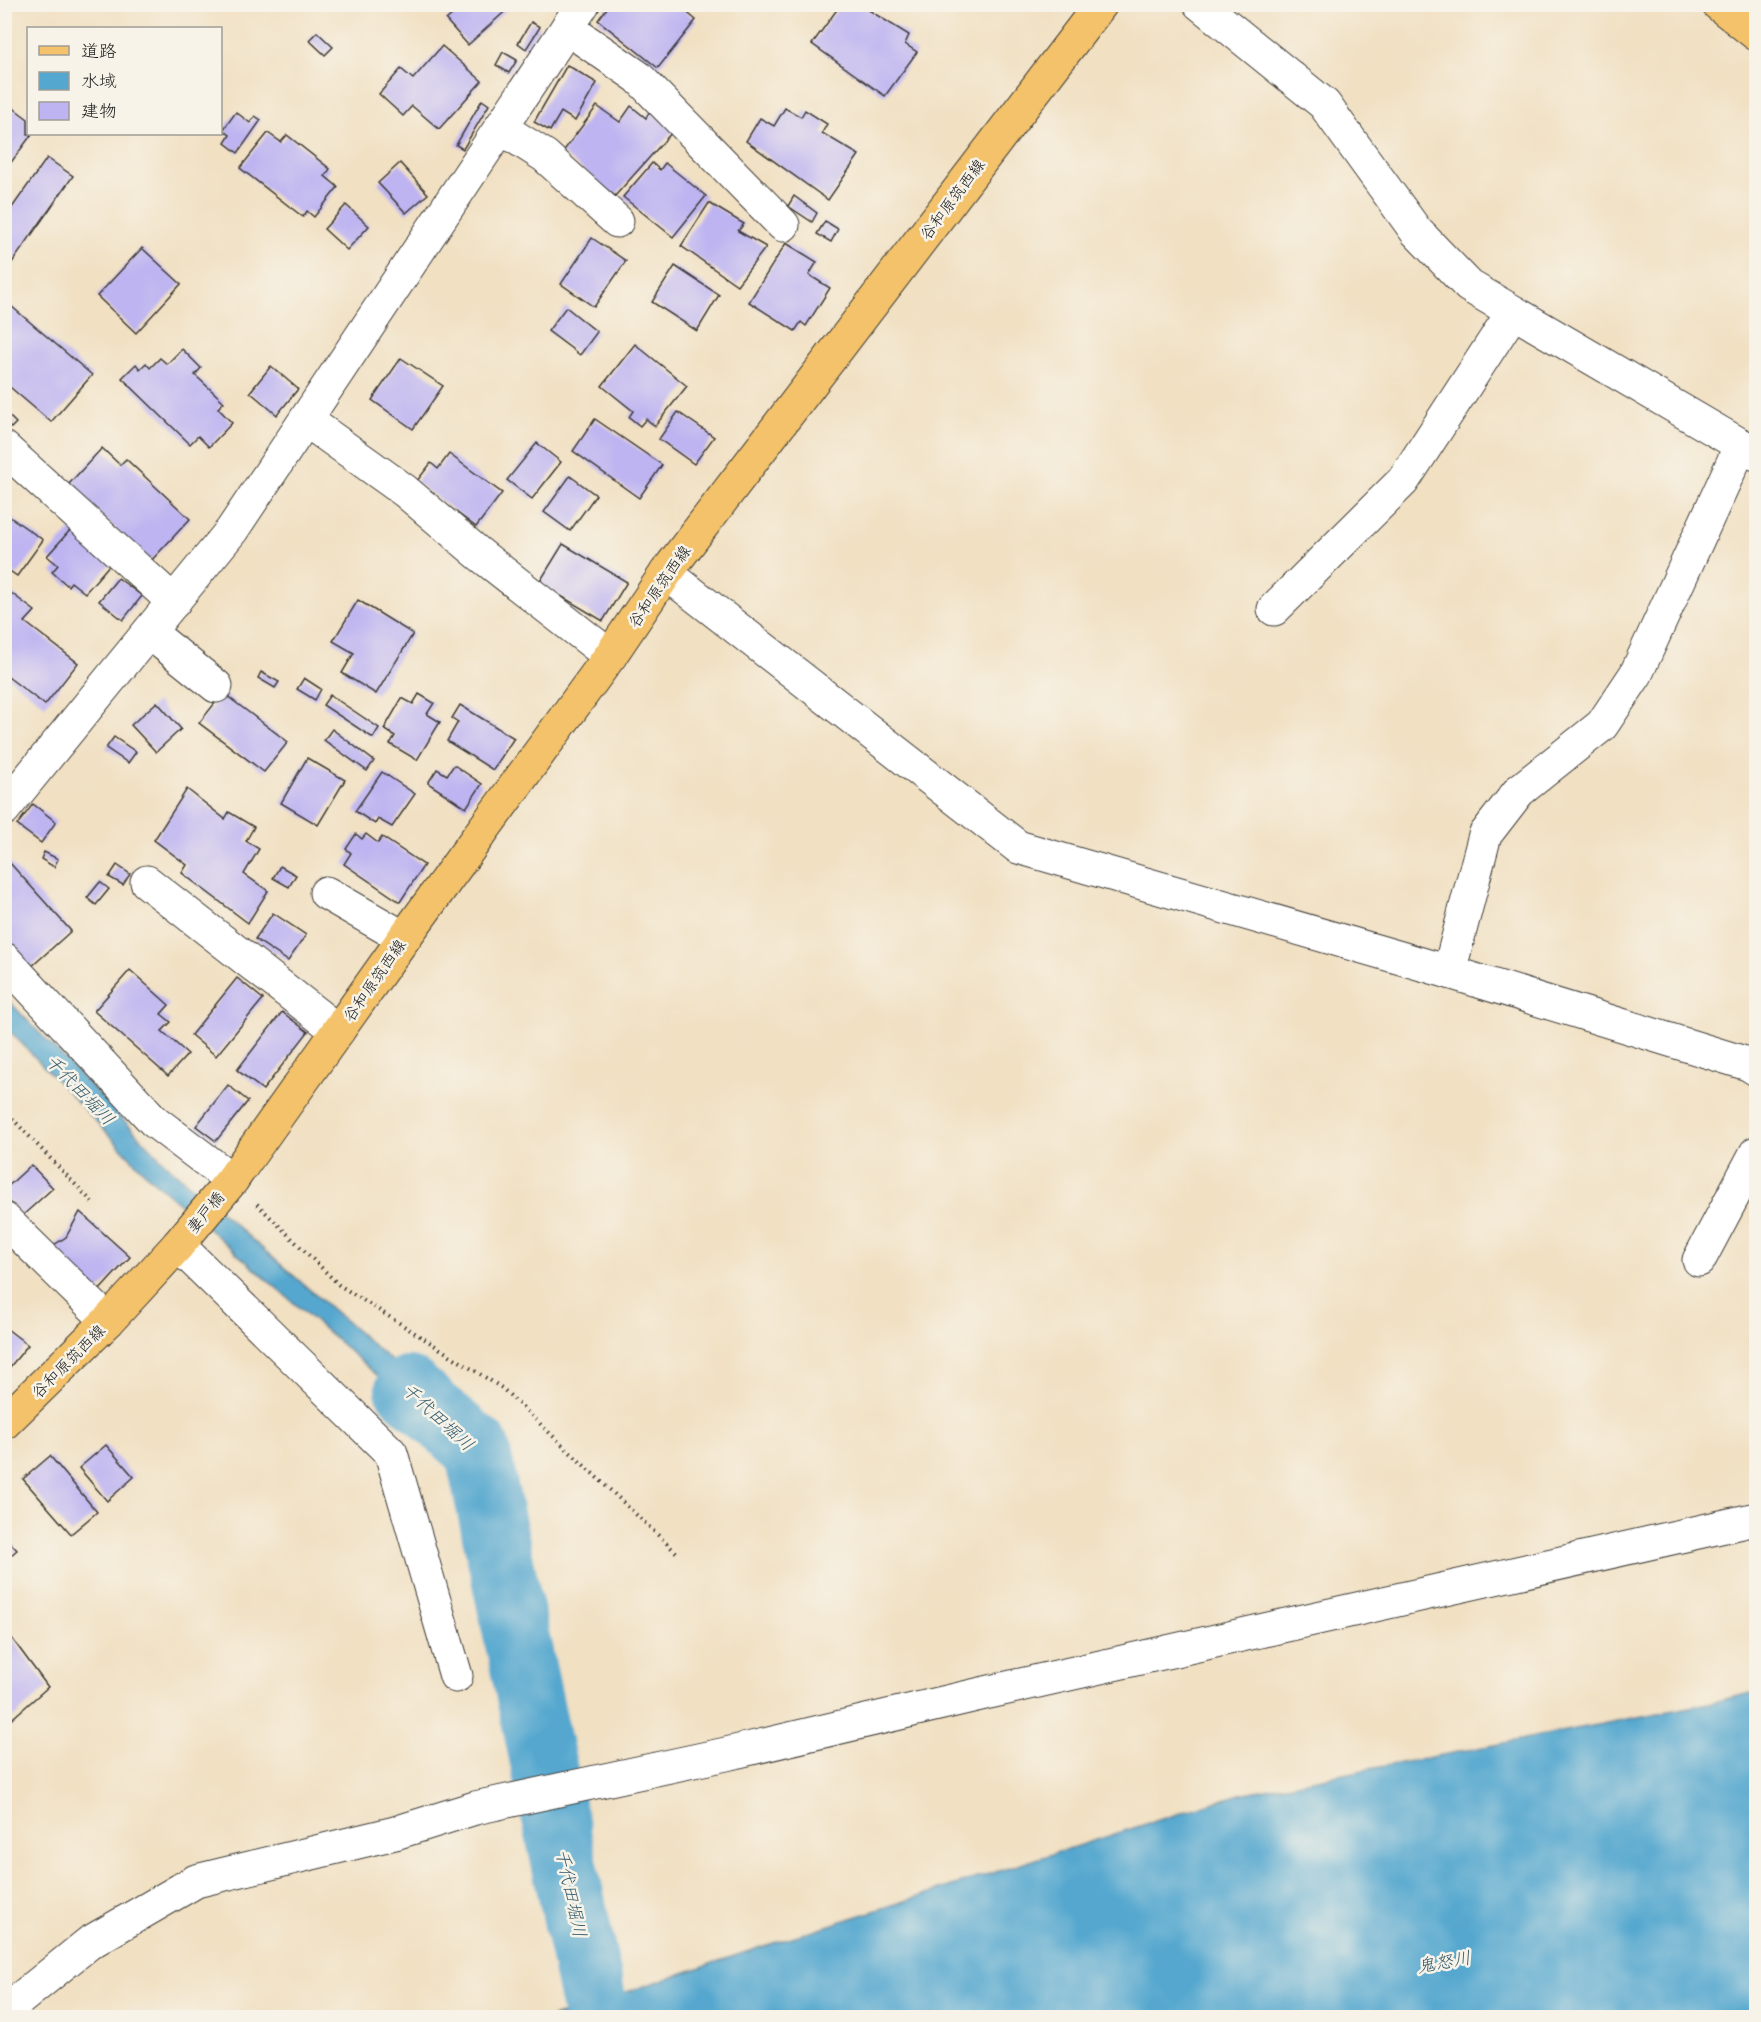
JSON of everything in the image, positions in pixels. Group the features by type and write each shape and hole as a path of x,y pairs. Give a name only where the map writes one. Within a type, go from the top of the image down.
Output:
{"main road":[{"name":"谷和原筑西線","path":"232,1180 404,938 610,656 666,573 1101,4"},
{"path":"1718,4 1756,34"},
{"name":"妻戸橋","path":"178,1245 232,1180"},
{"name":"谷和原筑西線","path":"4,1424 108,1322 178,1245"}],"street":[{"path":"1200,4 1324,104 1416,231 1469,286 1749,450 1636,674 1602,725 1519,791 1485,835 1449,972"},
{"path":"4,809 232,530 501,128 575,12 783,225"},
{"path":"501,128 545,156 617,221"},
{"path":"1274,609 1403,482 1513,312"},
{"path":"306,420 405,491 478,553 610,656"},
{"path":"4,448 174,602"},
{"path":"666,573 1018,847 1449,972 1748,1064 1756,1069"},
{"path":"149,632 216,686"},
{"path":"147,882 338,1031"},
{"path":"326,892 404,938"},
{"path":"4,959 154,1121 232,1180"},
{"path":"1699,1260 1756,1153"},
{"path":"4,1219 108,1322"},
{"path":"178,1245 391,1453 456,1676"},
{"path":"4,2012 88,1943 196,1881 395,1833 475,1808 726,1754 985,1693 1756,1519"}],"path":[{"path":"4,1110 95,1205"},
{"path":"232,1180 339,1285 502,1388 679,1554"}],"water":[{"path":"4,996 167,1165 485,1443 469,1455 150,1178 5,1026"},
{"name":"鬼怒川","path":"1756,1692 1756,2017 552,2017 761,1947 1240,1794 1695,1706"}],"building":[{"path":"459,4 513,4 468,45 446,20 461,7"},
{"path":"610,4 677,4 696,20 658,68 598,20"},
{"path":"841,4 859,4 909,35 905,44 917,52 885,96 812,44"},
{"path":"531,22 540,27 526,49 518,43"},
{"path":"317,32 333,47 325,55 309,40"},
{"path":"442,46 482,81 439,129 412,106 403,116 379,94 401,69 413,79"},
{"path":"503,52 517,60 509,73 496,65"},
{"path":"567,65 597,83 575,121 561,112 550,131 534,122"},
{"path":"482,100 489,105 463,149 456,145"},
{"path":"597,106 620,122 631,106 646,118 650,110 674,130 615,196 562,153"},
{"path":"12,107 27,118 27,135 31,135 4,172 4,118"},
{"path":"785,108 801,117 805,110 827,124 822,133 859,155 828,200 746,141 760,118 774,126"},
{"path":"236,112 250,123 255,116 261,120 238,153 225,143 230,135 223,130"},
{"path":"268,133 281,142 287,135 330,169 325,176 338,187 314,217 307,211 303,217 240,168"},
{"path":"47,158 73,176 4,274 4,219"},
{"path":"400,163 428,194 406,213 378,183"},
{"path":"652,163 660,170 665,163 706,196 673,237 623,197"},
{"path":"794,196 817,213 812,222 788,206"},
{"path":"709,203 744,224 738,231 766,247 737,285 681,246"},
{"path":"346,205 369,226 347,250 324,229"},
{"path":"825,221 838,229 831,242 817,234"},
{"path":"592,238 626,261 594,307 561,284"},
{"path":"786,243 817,262 809,275 830,288 806,326 801,322 795,331 749,302"},
{"path":"142,248 181,284 136,333 97,296"},
{"path":"675,266 719,295 697,331 652,302"},
{"path":"4,300 92,375 51,422 4,382"},
{"path":"566,307 597,332 580,355 548,331"},
{"path":"635,344 687,386 655,426 646,419 640,426 629,417 633,411 602,386"},
{"path":"182,349 201,368 195,375 224,402 218,408 232,423 209,447 198,436 190,444 122,378 136,364 140,369 146,363 150,368 160,358 167,364"},
{"path":"401,358 443,386 413,429 372,400"},
{"path":"271,366 298,389 277,415 250,392"},
{"path":"4,411 16,423 11,428 4,422"},
{"path":"678,412 714,437 694,464 659,439"},
{"path":"595,419 662,465 639,498 573,451"},
{"path":"537,443 561,462 532,499 507,480"},
{"path":"102,448 120,465 126,459 190,519 150,562 68,485"},
{"path":"449,454 502,493 476,527 416,482 431,463 438,469"},
{"path":"570,476 596,495 570,531 544,512"},
{"path":"10,517 43,540 17,576 4,567 4,525"},
{"path":"72,528 111,563 85,593 71,582 68,586 52,572 58,565 47,556"},
{"path":"563,544 627,582 603,621 539,583"},
{"path":"118,578 142,596 123,620 99,601"},
{"path":"11,593 35,611 25,622 78,663 45,705 4,674 4,602"},
{"path":"358,600 413,634 376,694 342,673 354,653 333,641"},
{"path":"261,672 279,682 275,688 258,678"},
{"path":"304,678 321,689 315,700 297,689"},
{"path":"223,693 288,742 264,772 199,723"},
{"path":"419,694 434,703 427,714 440,722 417,760 390,744 395,736 384,729 402,698 413,704"},
{"path":"330,695 379,728 373,738 323,705"},
{"path":"157,702 181,729 156,752 131,725"},
{"path":"460,705 514,738 493,770 447,741 458,722 452,718"},
{"path":"332,729 374,761 367,771 324,740"},
{"path":"114,737 136,752 128,763 106,748"},
{"path":"307,758 345,780 318,825 281,803"},
{"path":"454,765 482,784 466,808 428,783 437,769 447,775"},
{"path":"382,772 415,794 392,827 378,819 375,824 355,811"},
{"path":"187,789 225,819 229,812 254,827 246,841 259,849 244,874 268,891 248,923 182,873 187,865 154,840"},
{"path":"33,804 56,822 41,843 17,825"},
{"path":"356,834 362,839 366,834 378,843 382,837 424,865 400,902 344,864 351,853 346,849"},
{"path":"44,852 58,859 54,867 41,859"},
{"path":"9,862 71,931 30,968 4,940 4,866"},
{"path":"117,865 130,874 123,885 109,877"},
{"path":"280,866 296,875 289,887 273,878"},
{"path":"100,882 109,889 96,905 87,898"},
{"path":"273,913 306,935 288,961 255,939"},
{"path":"130,970 169,1005 161,1014 171,1022 162,1031 188,1054 168,1076 94,1011"},
{"path":"237,978 263,999 216,1056 191,1035"},
{"path":"282,1012 308,1032 263,1090 237,1070"},
{"path":"228,1085 248,1101 216,1141 196,1126"},
{"path":"31,1165 53,1188 22,1216 4,1197 4,1190"},
{"path":"80,1212 130,1257 97,1293 48,1249 66,1237"},
{"path":"7,1329 28,1345 9,1368 4,1365 4,1331"},
{"path":"106,1445 134,1477 107,1501 79,1468"},
{"path":"50,1456 97,1512 71,1534 23,1479"},
{"path":"4,1536 17,1550 4,1561"},
{"path":"8,1633 48,1687 6,1724 4,1722 4,1636"}],"waterway":[{"name":"千代田堀川","path":"408,1389 477,1449 597,2018"}]}
